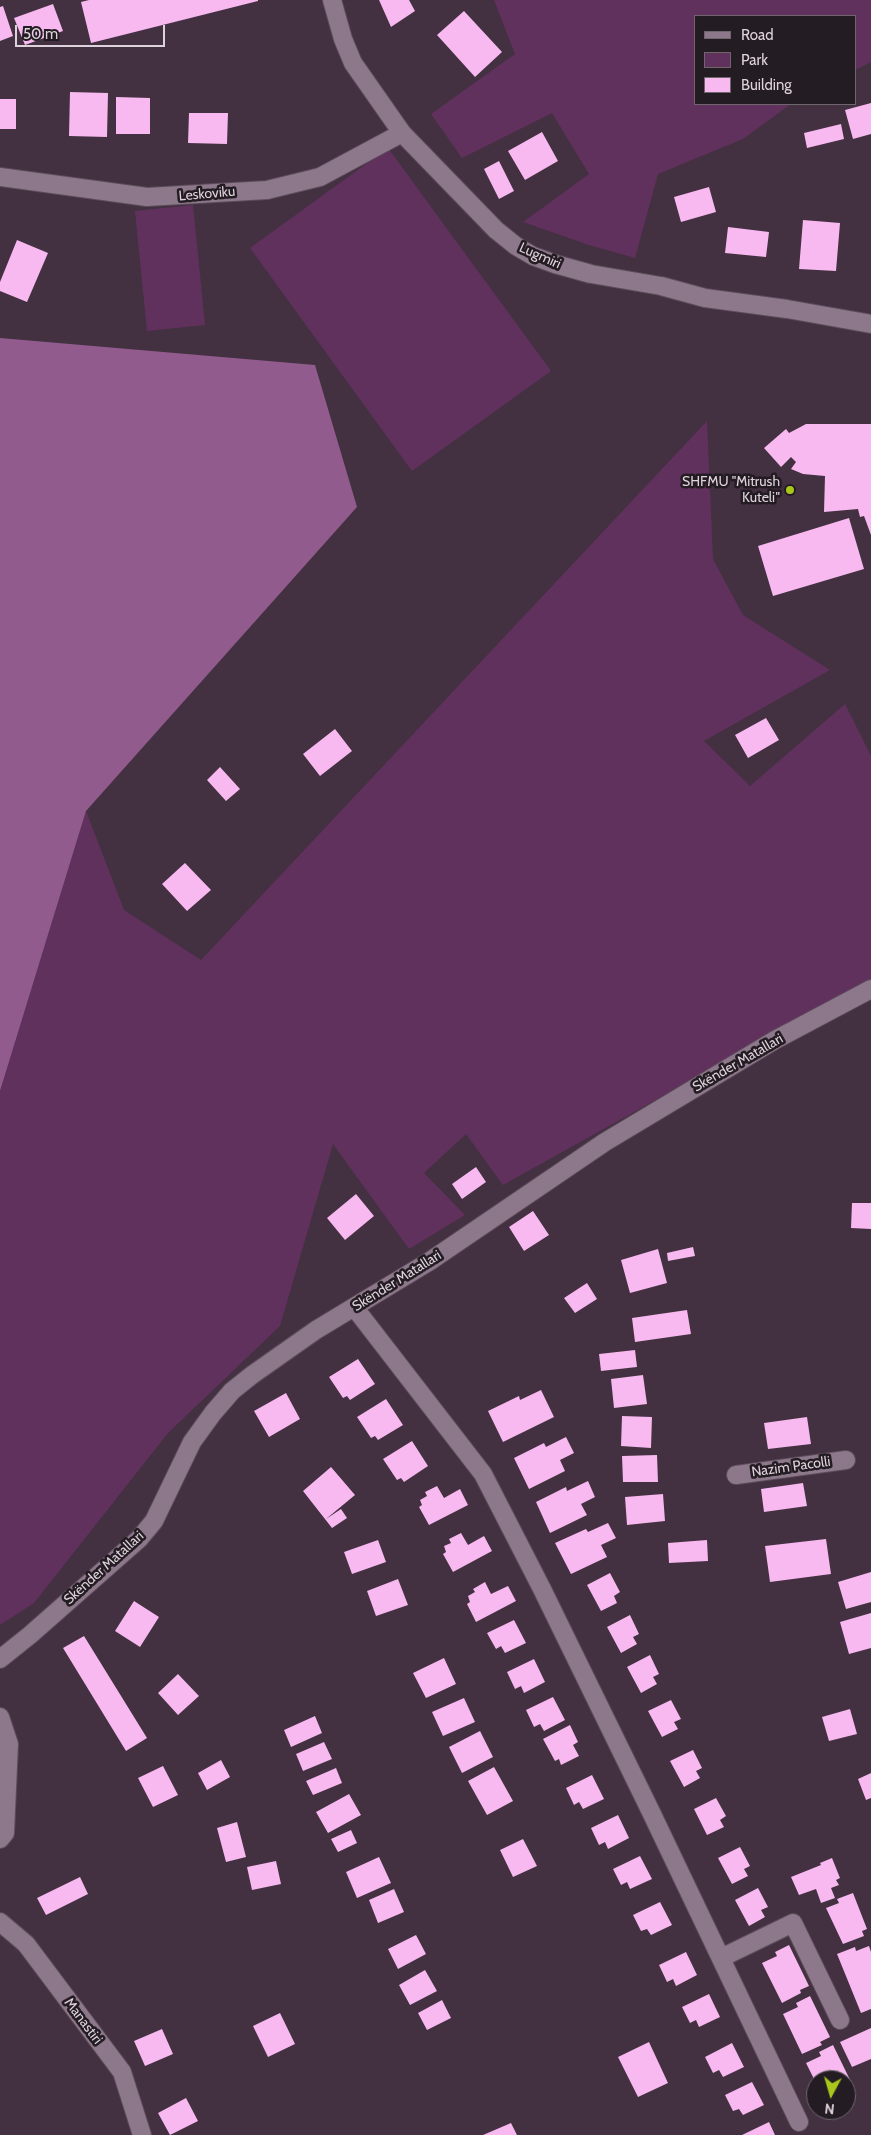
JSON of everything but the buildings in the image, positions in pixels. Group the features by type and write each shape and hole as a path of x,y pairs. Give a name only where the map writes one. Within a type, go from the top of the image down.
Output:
{"street":[{"name":"Lugmiri","path":"332,0 343,40 353,63 402,133 496,230 534,256 591,274 661,286 705,298 787,309 871,324"},
{"name":"Leskoviku","path":"0,177 147,197 268,190 320,178 402,133"},
{"name":"Skënder Matallari","path":"0,1659 30,1635 131,1545 154,1521 192,1442 232,1391 252,1374 316,1330 430,1261 605,1142 775,1040 871,988"},
{"path":"354,1307 483,1474 542,1589 799,2122"},
{"name":"Nazim Pacolli","path":"736,1475 846,1460"},
{"path":"0,1717 9,1744 5,1834 0,1839"},
{"name":"Manastiri","path":"0,1922 26,1944 122,2072 142,2135"},
{"path":"721,1958 793,1923 840,2020"}],"green space":[{"path":"494,0 871,0 871,62 856,70 856,15 694,15 694,105 790,105 743,139 658,174 635,258 589,245 523,222 589,174 552,113 462,158 431,114 515,54"},
{"path":"388,148 551,371 412,471 250,248"},
{"path":"193,205 205,325 147,331 135,211"},
{"path":"707,421 713,559 743,615 830,670 704,741 750,786 845,704 871,756 871,980 503,1185 466,1134 424,1173 465,1215 409,1249 333,1144 280,1326 168,1433 34,1603 0,1625 0,1091 86,811 124,910 201,960"}],"shaded area":[{"path":"0,338 315,365 357,507 86,811 0,1091"}],"place":[{"name":"SHFMU \"Mitrush Kuteli\"","path":"790,490"}]}
